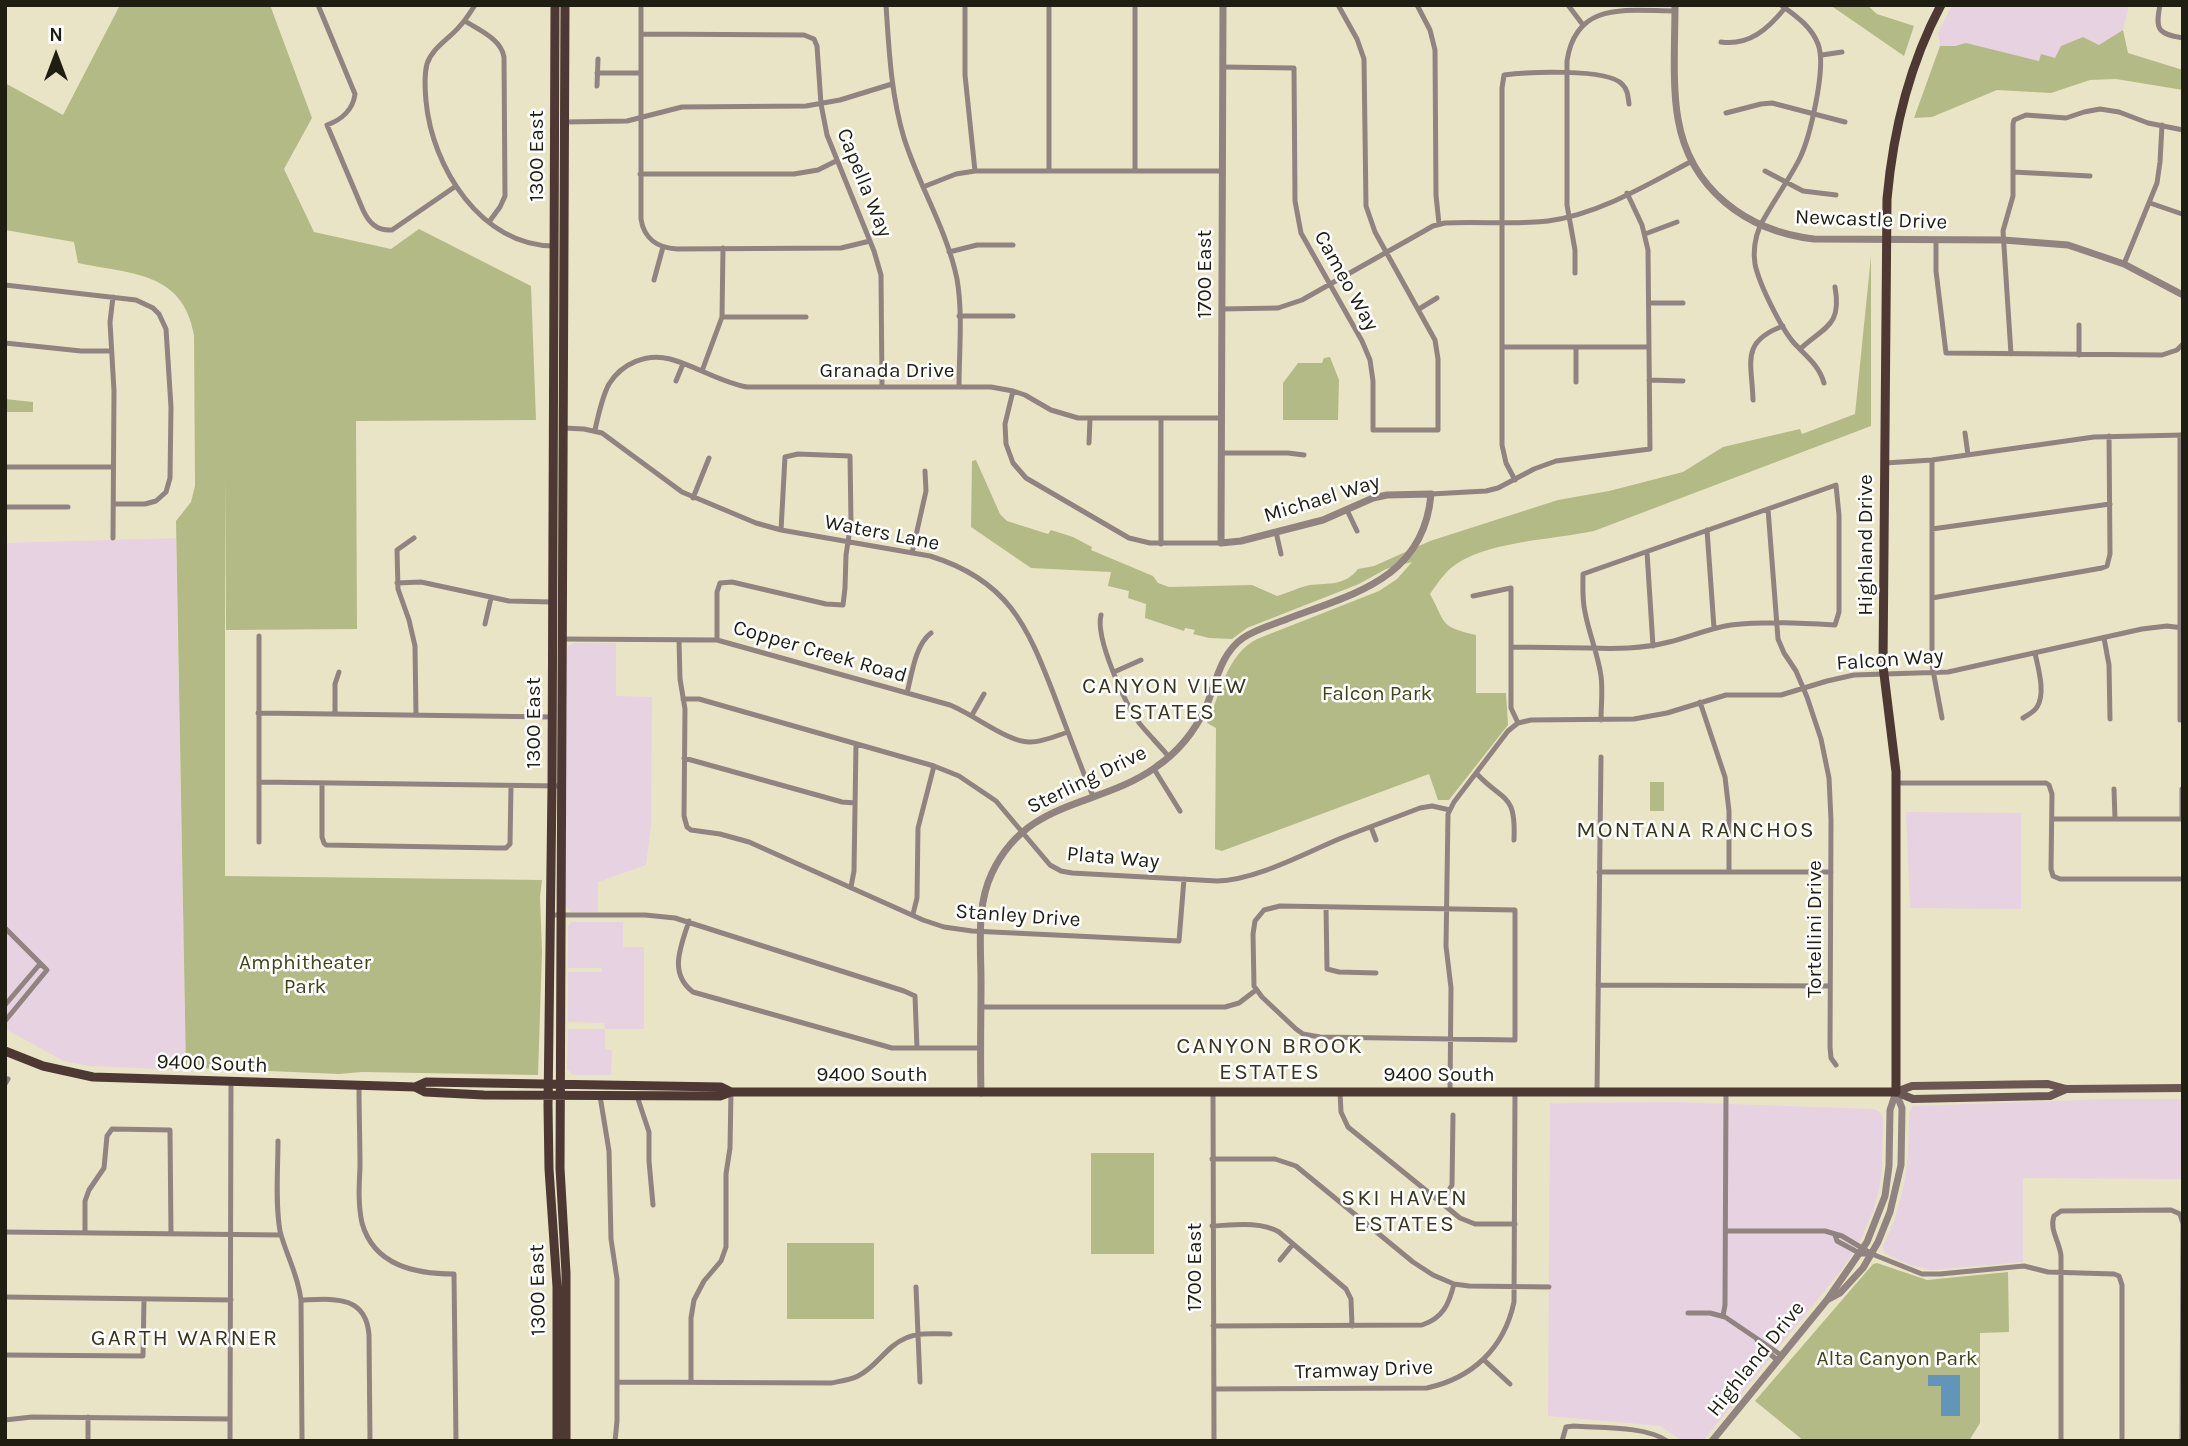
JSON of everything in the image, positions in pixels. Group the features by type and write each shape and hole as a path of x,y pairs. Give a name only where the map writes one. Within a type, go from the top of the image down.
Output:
{"main road":[{"name":"1300 East","path":"555,5 559,122 557,717 555,915 548,1096 549,1169 557,1287 557,1441"},
{"name":"1300 East","path":"557,639 552,602 558,428 554,246 565,5"},
{"name":"Highland Drive","path":"1896,1092 1896,783 1894,745 1884,673 1886,240 1889,182 1900,116 1918,55 1941,5"},
{"name":"1300 East","path":"555,915 560,1168 566,1273 566,1441"},
{"name":"9400 South","path":"5,1042 9,1052 43,1066 82,1076 415,1087 425,1092 548,1096 720,1096 731,1092 1896,1092 1912,1086 2048,1084 2066,1089 2183,1088"},
{"name":"9400 South","path":"415,1087 425,1082 560,1084 721,1087 731,1092"},
{"name":"9400 South","path":"1896,1092 1913,1099 1926,1099 2050,1096 2066,1089"}],"street":[{"path":"318,5 354,88 354,100 347,112 327,125 370,222 386,230 397,227 456,186"},
{"path":"475,5 465,20 435,51 426,68 428,114 437,149 456,186 489,222 511,236 535,246 554,246"},
{"path":"641,5 640,210 646,235 663,247 841,248 870,240"},
{"path":"886,5 892,84 905,139 957,279 959,387"},
{"path":"965,5 965,75 975,171"},
{"path":"1049,5 1049,171"},
{"path":"1135,5 1135,170"},
{"name":"1700 East","path":"1221,543 1223,5"},
{"path":"1338,5 1357,39 1364,59 1366,206 1370,219 1419,309 1437,298"},
{"path":"1417,5 1430,30 1435,50 1436,195 1439,224"},
{"path":"1568,5 1583,25"},
{"path":"2160,5 2159,29 2163,34 2183,38"},
{"path":"1721,42 1733,44 1747,41 1783,7 1808,27 1822,55 1820,80 1802,152 1755,239 1756,267 1783,326 1816,365 1824,383"},
{"path":"1575,273 1575,250 1567,205 1567,73 1572,40 1590,19 1610,12 1675,8"},
{"name":"Newcastle Drive","path":"1675,8 1676,105 1684,142 1702,178 1720,198 1760,226 1792,236 1814,239 2003,240 2068,245 2124,264 2183,295"},
{"path":"465,20 503,48 505,196 489,222"},
{"name":"Capella Way","path":"641,34 810,36 814,39 827,135 879,264 882,285 882,387"},
{"path":"1822,55 1842,52"},
{"path":"597,86 598,59"},
{"name":"Cameo Way","path":"1223,67 1294,68 1296,212 1301,233 1370,360 1373,430 1438,430 1437,349 1419,309"},
{"path":"597,73 641,73"},
{"path":"1515,480 1503,454 1504,75 1567,73 1618,80 1624,85 1629,104"},
{"path":"559,122 615,122 682,107 788,107 821,104 892,84"},
{"path":"1726,113 1767,103 1845,122"},
{"path":"2011,354 2003,240 2004,223 2012,196 2014,120 2026,116 2066,118 2100,109 2183,130"},
{"path":"2124,264 2150,203 2159,172 2162,125"},
{"path":"640,174 794,174 818,170 836,161"},
{"path":"1222,309 1285,306 1427,228 1439,224 1538,222 1569,217 1599,207 1692,161"},
{"path":"923,187 956,174 975,171 1223,171"},
{"path":"1765,171 1812,194 1836,195"},
{"path":"2013,172 2090,176"},
{"path":"1627,193 1645,234 1648,250 1649,380 1683,380"},
{"path":"2150,203 2182,214"},
{"path":"1645,234 1677,222"},
{"path":"1936,240 1936,271 1946,353 2162,355 2177,350 2183,344"},
{"path":"949,252 977,246 1013,245"},
{"path":"653,280 663,247"},
{"path":"702,371 722,317 723,248"},
{"path":"5,285 130,299 147,304 163,321 167,337 172,407 170,478 166,492 156,501 145,504 114,504"},
{"path":"1800,349 1833,320 1838,307 1835,287"},
{"path":"113,297 110,322 113,538"},
{"path":"1649,303 1683,303"},
{"path":"959,316 1013,316"},
{"path":"722,317 806,317"},
{"path":"2079,325 2079,355"},
{"path":"1753,400 1751,360 1755,342 1763,334 1783,326"},
{"path":"5,343 81,351 111,351"},
{"path":"1502,347 1649,347"},
{"path":"1576,347 1576,382"},
{"name":"Granada Drive","path":"595,430 610,383 622,369 650,358 683,364 747,387 991,387 1013,391 1063,415 1090,419 1222,418"},
{"path":"676,382 683,364"},
{"name":"Michael Way","path":"1013,391 1004,424 1006,443 1013,463 1026,478 1129,538 1161,544 1221,543 1241,541 1323,520 1380,496 1486,491 1556,461 1650,449 1649,380"},
{"path":"1161,418 1161,544"},
{"path":"1089,443 1090,419"},
{"name":"Waters Lane","path":"558,428 595,430 607,436 672,486 693,498 744,519 781,530 930,556 963,569 986,583 1006,601 1026,628 1093,796"},
{"path":"1965,433 1968,455"},
{"path":"1885,463 1932,460 2109,436 2182,435 2180,720"},
{"path":"1932,598 2107,566 2110,554 2109,436"},
{"path":"1222,453 1288,453 1304,456"},
{"path":"717,640 720,583 732,582 826,604 843,605 851,522 850,456 798,454 785,457 781,530"},
{"path":"693,498 709,458"},
{"path":"1932,460 1932,673 1942,718"},
{"path":"5,467 113,467"},
{"path":"912,553 926,491 925,471"},
{"path":"1511,647 1595,648 1653,646 1714,628 1751,623 1835,625 1839,598 1839,516 1836,485 1583,574 1585,612 1595,648 1601,682 1601,720"},
{"name":"Sterling Drive","path":"981,1093 983,900 991,875 1003,854 1022,832 1048,814 1133,780 1169,757 1199,720 1223,662 1235,644 1254,632 1371,586 1392,573 1407,557 1418,539 1432,494"},
{"path":"1932,528 2110,504"},
{"path":"5,506 68,506"},
{"name":"Tortellini Drive","path":"1768,509 1780,645 1804,688 1821,739 1829,778 1829,1047 1831,1058 1836,1065"},
{"path":"1347,510 1357,531"},
{"path":"1707,530 1714,628"},
{"path":"1276,532 1281,554"},
{"path":"414,538 397,550 397,583 415,646 416,715"},
{"path":"1647,552 1653,646"},
{"path":"397,583 421,582 491,598 552,602"},
{"path":"1450,1092 1451,988 1446,946 1447,820 1450,810 1476,773 1508,731 1518,723 1511,708 1511,588 1473,596"},
{"path":"485,624 491,598"},
{"path":"1101,615 1100,634 1135,716 1169,757"},
{"name":"Falcon Way","path":"1518,723 1651,716 1726,695 1768,696 1838,677 1955,671 2153,627 2181,628"},
{"path":"907,693 920,646 931,633"},
{"path":"259,636 259,842"},
{"path":"2104,638 2109,665 2109,719"},
{"name":"Copper Creek Road","path":"557,639 717,640 950,705 1011,738 1026,742 1040,741 1068,732"},
{"path":"679,640 684,758 842,802 855,803"},
{"path":"2023,718 2035,710 2040,699 2035,653"},
{"path":"1114,672 1141,660"},
{"path":"335,714 335,684 339,672"},
{"path":"972,715 984,694"},
{"name":"Plata Way","path":"683,699 699,699 959,775 982,789 1005,810 1042,858 1061,871 1217,881 1239,878 1426,807 1450,810"},
{"path":"1700,702 1725,777 1729,811 1729,872"},
{"path":"258,713 557,717"},
{"path":"851,887 854,870 856,744"},
{"path":"1597,1092 1601,757"},
{"name":"Stanley Drive","path":"684,758 684,816 687,827 691,830 749,842 944,927 981,932 1179,941 1184,879"},
{"path":"913,915 917,898 918,828 934,766"},
{"path":"1154,769 1180,811"},
{"path":"1476,773 1510,804 1515,816 1514,840"},
{"path":"259,782 556,786"},
{"path":"322,783 322,837 324,843 333,846 506,848 510,840 511,786"},
{"path":"1896,783 2046,783 2051,789 2053,876 2183,879"},
{"path":"2114,789 2115,819"},
{"path":"2052,819 2183,819 2182,789"},
{"path":"1371,827 1376,840"},
{"path":"1599,872 1831,872"},
{"path":"1326,906 1327,969 1376,973"},
{"path":"1326,906 1515,910 1515,1040 1311,1037 1296,1029 1255,990 1255,921 1271,907 1326,906"},
{"path":"555,915 654,916 689,921 915,996 917,1048"},
{"path":"689,921 677,962 683,982 693,992 899,1049 981,1048"},
{"path":"5,928 47,970 5,1021"},
{"path":"5,1005 40,964"},
{"path":"1598,985 1830,986"},
{"path":"981,1007 1225,1007 1239,1003 1255,990"},
{"path":"230,1441 231,1082"},
{"path":"359,1086 359,1201 362,1223 367,1235 377,1250 395,1264 423,1273 454,1274 456,1441"},
{"path":"1723,1316 1726,1091"},
{"path":"691,1382 691,1318 694,1300 726,1247 726,1174 730,1148 731,1092"},
{"path":"1340,1092 1341,1112 1348,1127 1452,1214 1467,1222 1515,1224"},
{"name":"Tramway Drive","path":"1214,1389 1427,1388 1457,1379 1484,1360 1506,1329 1515,1287 1515,1092"},
{"name":"Highland Drive","path":"1712,1441 1827,1300 1862,1251 1876,1224 1885,1196 1889,1166 1890,1110 1896,1092"},
{"name":"Highland Drive","path":"1827,1300 1844,1290 1871,1254 1890,1212 1900,1173 1902,1108 1896,1092"},
{"name":"1700 East","path":"1213,1093 1214,1441"},
{"path":"600,1096 609,1151 611,1245 617,1279 615,1441"},
{"path":"637,1096 649,1132 653,1205"},
{"path":"1441,1204 1452,1185 1453,1115"},
{"path":"85,1233 85,1201 89,1189 104,1168 107,1136 112,1129 170,1130 171,1234"},
{"path":"278,1141 281,1235 297,1277 301,1300 302,1441"},
{"path":"1212,1158 1275,1159 1296,1166 1412,1262 1433,1275 1454,1283 1483,1287 1549,1287"},
{"path":"2061,1441 2060,1249 2052,1222 2054,1216 2062,1211 2171,1210 2180,1214 2182,1224 2182,1441"},
{"path":"1212,1226 1265,1227 1279,1232 1346,1289 1351,1299 1352,1326"},
{"path":"1726,1231 1821,1231 1842,1236 1862,1251 1910,1271 1927,1275 2024,1266 2060,1273 2119,1276 2122,1280 2122,1441"},
{"path":"5,1232 281,1235"},
{"path":"1279,1260 1293,1244"},
{"path":"1213,1326 1413,1326 1436,1318 1446,1307 1454,1283"},
{"path":"916,1287 919,1381"},
{"path":"5,1297 231,1300"},
{"path":"5,1355 143,1356 144,1299"},
{"path":"301,1300 341,1299 362,1313 369,1326 370,1441"},
{"path":"1688,1313 1723,1316 1757,1340 1762,1348 1779,1358"},
{"path":"617,1382 846,1381 866,1372 894,1344 904,1338 950,1334"},
{"path":"1484,1360 1510,1384"},
{"path":"5,1420 32,1417 230,1419"},
{"path":"88,1417 88,1441"},
{"path":"1562,1441 1563,1430 1569,1426 1667,1441"}],"shaded area":[{"path":"1952,5 2129,5 2123,30 2099,45 2083,37 2066,46 2055,58 2039,61 1966,44 1940,46 1938,33"},
{"path":"176,538 186,1070 89,1066 64,1061 5,1029 5,543"},
{"path":"574,643 616,643 616,696 652,697 651,825 646,865 598,882 598,912 571,912 565,906 566,656 568,646"},
{"path":"1906,812 2021,813 2021,909 1910,908"},
{"path":"571,922 623,922 623,947 644,947 644,1029 605,1029 604,1023 568,1022 568,972 602,972 601,968 568,968 568,926"},
{"path":"568,1029 605,1029 605,1049 612,1050 611,1075 573,1075 567,1069"},
{"path":"2183,1099 2183,1179 2023,1178 2023,1262 1932,1270 1909,1265 1884,1253 1883,1246 1894,1221 1904,1185 1909,1112 1913,1106"},
{"path":"1675,1102 1874,1109 1880,1112 1883,1118 1879,1190 1858,1246 1703,1441 1682,1441 1661,1426 1548,1416 1550,1103"}],"green space":[{"name":"Amphitheater Park","path":"120,5 270,5 312,118 284,169 314,232 391,249 419,229 531,286 536,420 356,421 357,629 226,630 225,472 225,876 542,880 538,1075 362,1072 339,1074 198,1068 186,1070 176,521 191,502 195,486 194,335 188,314 179,298 166,287 135,274 78,263 74,242 5,230 5,83 63,115"},
{"path":"1830,5 1867,5 1877,14 1914,26 1904,56"},
{"path":"2123,30 2128,53 2183,70 2183,90 2116,79 2090,80 2051,93 1997,90 1932,117 1914,118 1940,46 1966,43 2039,61 2041,54 2055,58 2061,46 2083,37 2099,45"},
{"name":"Falcon Park","path":"1871,256 1871,426 1594,531 1481,552 1451,568 1440,580 1430,594 1442,618 1456,629 1476,635 1476,693 1506,693 1508,725 1449,800 1438,800 1429,774 1222,851 1215,849 1216,728 1207,723 1231,665 1247,646 1257,639 1379,591 1397,579 1412,562 1386,569 1359,584 1247,628 1232,639 1209,638 1193,634 1195,630 1185,628 1184,631 1145,618 1146,604 1128,598 1129,591 1108,586 1111,572 1031,568 971,527 972,461 976,460 1000,514 1007,521 1048,534 1051,530 1073,537 1092,547 1091,550 1153,576 1158,583 1169,587 1252,585 1277,596 1306,586 1342,581 1358,569 1374,566 1430,541 1558,500 1609,491 1683,472 1723,447 1800,429 1802,434 1855,414"},
{"path":"1330,357 1339,380 1338,420 1283,420 1283,383 1298,363 1322,363 1324,358"},
{"path":"5,399 33,402 33,412 5,412"},
{"path":"1650,782 1664,782 1664,811 1650,811"},
{"path":"1091,1153 1154,1153 1154,1254 1091,1254"},
{"path":"787,1243 874,1243 874,1319 787,1319"},
{"name":"Alta Canyon Park","path":"1873,1264 1927,1280 2008,1272 2009,1332 1980,1333 1980,1423 1969,1441 1804,1441 1755,1401"}],"water":[{"path":"1928,1375 1960,1375 1960,1416 1941,1416 1941,1386 1928,1386"}],"district":[{"name":"CANYON VIEW ESTATES","path":"1165,699"},
{"name":"MONTANA RANCHOS","path":"1696,830"},
{"name":"CANYON BROOK ESTATES","path":"1270,1059"},
{"name":"SKI HAVEN ESTATES","path":"1405,1211"},
{"name":"GARTH WARNER","path":"185,1338"}]}
